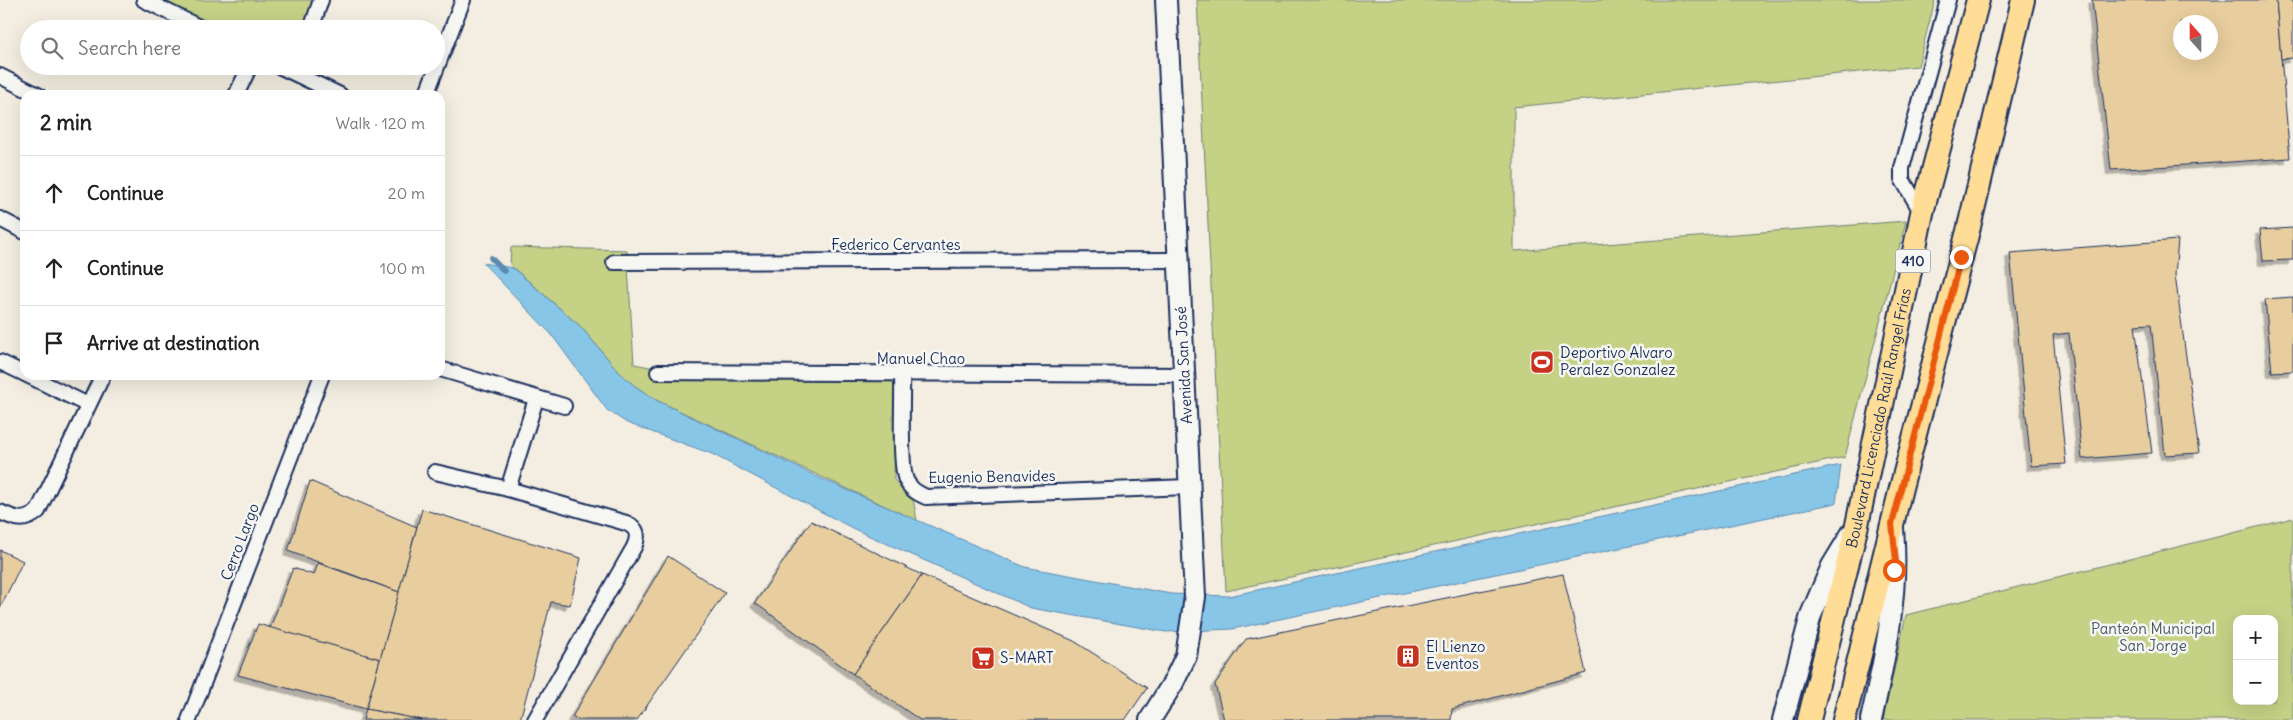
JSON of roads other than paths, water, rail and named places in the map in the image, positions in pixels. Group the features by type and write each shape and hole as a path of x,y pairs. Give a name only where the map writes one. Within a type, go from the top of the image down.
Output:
{"main road":[{"path":"1962,0 1963,60"},
{"name":"Boulevard Licenciado Raúl Rangel Frías","path":"1809,720 1857,525 1922,213 1978,0"},
{"path":"1844,720 1892,524 1968,231 2023,0"}],"street":[{"path":"144,0 185,20"},
{"path":"314,20 321,0"},
{"path":"445,46 463,0"},
{"name":"Avenida San José","path":"1150,720 1186,656 1195,597 1166,0"},
{"path":"1922,213 1902,179 1902,168 1948,0"},
{"path":"238,90 246,75"},
{"path":"304,75 331,90"},
{"path":"428,90 434,75"},
{"path":"0,76 28,90"},
{"path":"0,219 20,229"},
{"name":"Federico Cervantes","path":"614,262 1178,260"},
{"path":"0,362 20,372"},
{"path":"445,371 564,406"},
{"name":"Manuel Chao","path":"658,372 902,375 1185,375"},
{"name":"Eugenio Benavides","path":"902,375 904,470 910,486 916,493 926,497 1190,487"},
{"path":"36,380 88,405"},
{"path":"0,512 16,519 31,517 41,506 100,380"},
{"name":"Cerro Largo","path":"189,720 320,380"},
{"path":"508,489 536,399"},
{"path":"435,472 508,489 618,520 632,525 636,531 638,538 534,720"},
{"path":"1871,720 1880,680 1892,606 1896,561 1892,524"},
{"path":"1783,720 1801,647 1817,600 1832,566 1857,525"}],"water":[{"path":"483,263 513,268 581,327 619,372 635,386 656,400 820,478 1025,567 1171,594 1229,596 1841,465 1836,503 1232,629 1166,632 1031,608 854,529 712,454 627,423 607,410 551,334"}],"waterway":[{"path":"491,258 504,271"}],"place":[{"name":"Deportivo Alvaro Peralez Gonzalez","path":"1542,362"},
{"name":"El Lienzo Eventos","path":"1408,656"},
{"name":"S-MART","path":"983,658"}],"park label":[{"name":"Panteón Municipal San Jorge","path":"2153,638"}]}
